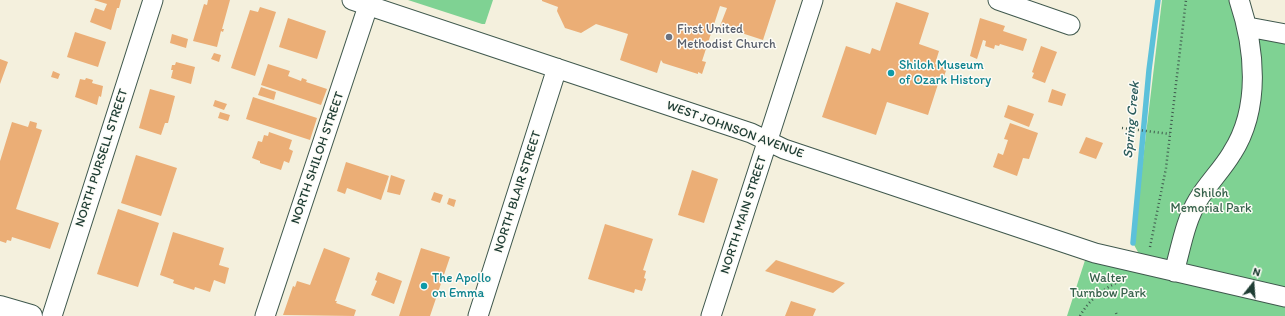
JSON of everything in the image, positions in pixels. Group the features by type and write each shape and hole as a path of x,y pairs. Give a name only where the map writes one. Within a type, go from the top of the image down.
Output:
{"street":[{"name":"NORTH PURSELL STREET","path":"52,316 153,0"},
{"name":"NORTH MAIN STREET","path":"711,316 813,0"},
{"path":"998,0 1070,25"},
{"path":"1174,272 1193,210 1198,199 1233,152 1244,128 1252,88 1252,61 1248,27 1239,0"},
{"name":"WEST JOHNSON AVENUE","path":"364,2 751,133 784,149 1095,253 1285,297"},
{"name":"NORTH SHILOH STREET","path":"265,316 364,2"},
{"path":"1248,27 1285,34"},
{"name":"NORTH BLAIR STREET","path":"478,316 557,68"},
{"path":"0,307 31,316"}],"path":[{"path":"1152,242 1166,168 1186,0"},
{"path":"1122,128 1170,134"},
{"path":"1080,316 1086,306 1100,293 1118,282"}],"green space":[{"path":"408,0 493,0 485,24 482,24"},
{"name":"Shiloh Memorial Park","path":"1162,0 1239,0 1248,27 1285,34 1285,316 1067,316 1088,251 1145,265 1133,243"}],"building":[{"path":"94,0 121,0 119,8 117,8 111,30 90,22 95,8 104,11 107,4"},
{"path":"208,0 230,0 222,29 224,29 223,32 221,31 217,47 193,41 204,4 207,5"},
{"name":"First United Methodist Church","path":"542,0 776,0 763,40 720,26 727,8 720,6 702,61 706,62 702,74 698,72 698,74 663,63 661,60 657,73 620,60 628,34 596,24 581,33 565,28 557,11 558,7"},
{"name":"Shiloh Museum of Ozark History","path":"896,2 929,13 919,44 939,51 935,64 947,68 943,79 940,78 928,115 887,102 876,135 822,117 846,46 870,54 872,48 880,51"},
{"path":"260,7 276,12 255,76 231,68 250,10 258,12"},
{"path":"288,18 326,31 317,59 279,47"},
{"path":"980,18 1005,26 1003,31 1027,39 1023,51 1000,44 999,46 995,45 994,49 985,46 986,41 983,40 977,59 970,56"},
{"path":"75,32 106,42 98,67 67,57"},
{"path":"172,34 188,39 186,48 170,43"},
{"path":"1041,46 1057,52 1045,83 1032,78 1034,73 1032,72"},
{"path":"214,53 221,55 219,62 211,59"},
{"path":"0,59 8,62 0,84"},
{"path":"176,62 195,67 191,84 171,78 173,70 171,70 172,65 175,65"},
{"path":"268,64 290,71 288,76 301,81 302,78 307,80 306,82 327,89 321,105 261,85"},
{"path":"53,71 60,74 58,79 51,77"},
{"path":"86,78 93,80 92,83 103,86 101,97 99,96 97,105 75,97 80,79 85,80"},
{"path":"261,87 276,92 274,100 258,95"},
{"path":"150,89 175,96 168,123 165,123 161,135 139,128"},
{"path":"1052,89 1066,94 1062,106 1048,102"},
{"path":"253,97 317,118 310,140 246,119"},
{"path":"215,100 227,104 224,110 213,106"},
{"path":"1008,105 1034,114 1029,127 1004,117"},
{"path":"220,112 230,115 228,121 218,118"},
{"path":"30,121 37,123 36,128 42,130 16,209 59,223 50,249 12,237 11,241 7,240 6,243 0,241 0,161 12,122 28,127"},
{"path":"1010,123 1038,133 1029,159 1023,158 1017,176 993,167 998,153 1003,155 1008,140 1004,139"},
{"path":"269,132 292,140 289,149 293,151 289,163 284,161 281,170 260,163 260,161 252,158 258,141 262,142 264,135 268,136"},
{"path":"1086,137 1103,143 1096,159 1079,153"},
{"path":"136,155 177,168 161,216 121,203"},
{"path":"346,162 389,176 381,200 347,188 345,194 337,191"},
{"path":"692,170 718,179 704,223 678,215"},
{"path":"391,175 405,180 400,195 387,192"},
{"path":"434,192 443,195 440,203 431,200"},
{"path":"449,198 456,200 454,207 447,204"},
{"path":"118,209 159,223 138,287 97,274"},
{"path":"605,224 653,239 643,270 646,271 644,278 646,279 642,291 635,289 634,293 588,279"},
{"path":"173,232 224,248 219,265 229,268 225,284 214,280 210,292 195,287 194,290 173,283 174,280 160,275"},
{"path":"324,248 350,258 335,301 337,301 336,303 356,310 354,316 283,315 293,286 295,287 297,281 310,285"},
{"name":"The Apollo on Emma","path":"421,248 450,257 430,316 399,316"},
{"path":"776,260 845,283 833,293 765,271"},
{"path":"378,272 402,281 394,304 371,295 377,281 375,280"},
{"path":"791,301 816,309 813,316 785,316"}],"waterway":[{"name":"Spring Creek","path":"1133,243 1149,70 1158,0"}],"place":[{"name":"First United Methodist Church","path":"669,37"},
{"name":"Shiloh Museum of Ozark History","path":"891,73"},
{"name":"The Apollo on Emma","path":"424,286"}],"park label":[{"name":"Walter Turnbow Park","path":"1108,286"}]}
